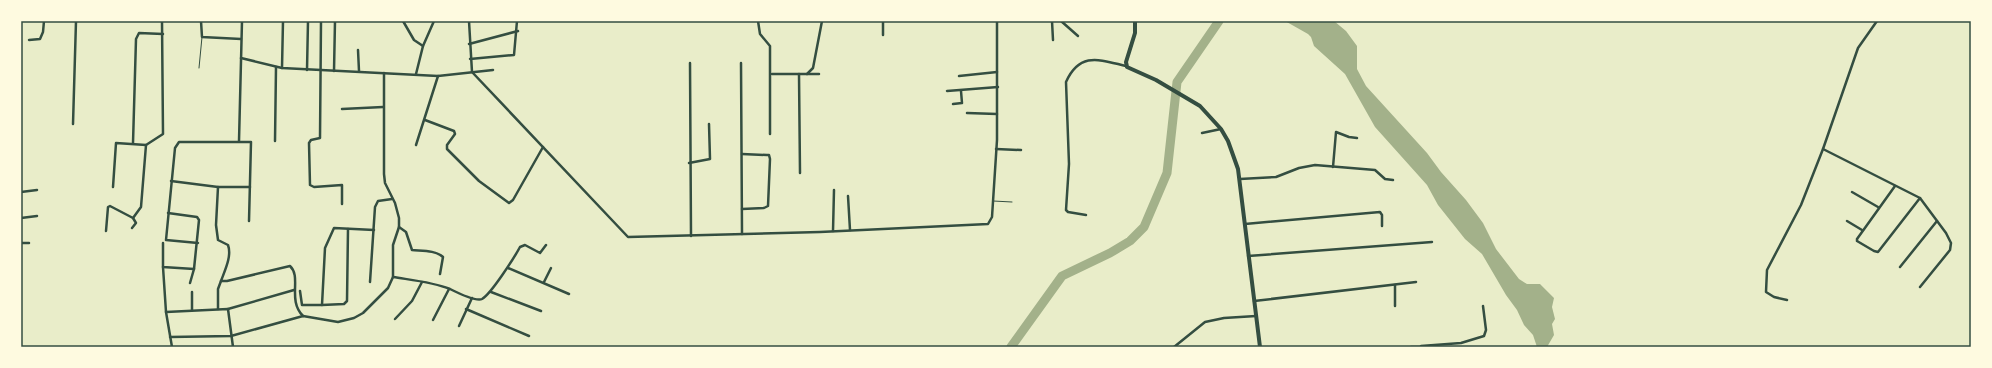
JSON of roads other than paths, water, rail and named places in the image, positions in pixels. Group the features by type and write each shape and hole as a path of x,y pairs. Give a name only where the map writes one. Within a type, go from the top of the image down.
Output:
{"main road":[{"path":"1135,21 1135,33 1126,66 1159,82 1200,106 1221,129 1235,157 1260,347"}],"street":[{"path":"29,40 40,39 43,32 44,21"},
{"path":"74,124 76,21"},
{"path":"113,186 116,144 119,142 146,145 163,133 162,21"},
{"path":"201,21 202,37 241,39"},
{"path":"239,141 242,21"},
{"path":"282,68 283,21"},
{"path":"307,70 308,21"},
{"path":"321,21 320,138 311,140 309,143 310,185 314,187 342,186 342,204"},
{"path":"334,71 335,21"},
{"path":"403,21 414,40 423,46"},
{"path":"416,74 423,46 434,21"},
{"path":"469,21 469,44 472,72 628,236 691,236 988,224 992,217 996,149 998,87 997,21"},
{"path":"470,59 514,55 518,30 517,21"},
{"path":"758,21 760,34 770,46 772,74 770,134"},
{"path":"807,74 813,68 822,21"},
{"path":"882,35 883,21"},
{"path":"1052,21 1053,40"},
{"path":"1061,21 1078,36"},
{"path":"1787,300 1774,297 1766,292 1767,270 1801,205 1823,149 1858,48 1877,21"},
{"path":"469,44 518,30"},
{"path":"133,143 137,35 139,33 162,34"},
{"path":"358,50 358,71"},
{"path":"241,58 276,67 307,70 358,71 438,76 493,70"},
{"path":"1086,215 1068,212 1066,210 1070,164 1066,82 1070,73 1081,63 1101,60 1126,66"},
{"path":"690,63 691,236"},
{"path":"740,63 742,234"},
{"path":"275,141 276,67"},
{"path":"959,76 997,72"},
{"path":"170,337 231,336 303,316 338,322 354,318 363,313 388,288 393,277 393,245 399,227 398,212 385,183 384,174 384,73"},
{"path":"772,74 819,74"},
{"path":"799,74 800,173"},
{"path":"416,145 438,76"},
{"path":"947,91 998,87"},
{"path":"953,104 962,103 961,91"},
{"path":"342,109 383,108"},
{"path":"967,113 997,114"},
{"path":"425,120 454,130 455,134 447,145 447,150 479,181 509,202 513,200 543,147"},
{"path":"690,163 710,159 709,124"},
{"path":"1202,133 1221,129"},
{"path":"1333,167 1336,132 1349,137 1357,138"},
{"path":"198,243 166,240 175,148 176,144 179,142 239,141 252,143 249,221"},
{"path":"134,217 139,213 142,205 146,145"},
{"path":"996,149 1021,150"},
{"path":"1823,149 1920,198 1946,233 1952,247 1920,287"},
{"path":"742,154 767,155 770,159 768,206 764,208 742,209"},
{"path":"1239,179 1276,177 1309,166 1375,170 1385,179 1393,180"},
{"path":"171,181 218,187 250,187"},
{"path":"1896,186 1878,207 1858,236 1857,241 1874,251 1878,252 1920,198"},
{"path":"218,187 216,225 218,240 228,245 229,250 227,263 218,290 218,309"},
{"path":"21,192 37,190"},
{"path":"833,231 834,190"},
{"path":"1852,192 1878,207"},
{"path":"848,196 850,230"},
{"path":"370,282 376,203 382,200 392,199"},
{"path":"106,231 108,207 110,206 134,217 136,223 132,228"},
{"path":"1245,224 1380,212 1382,215 1382,226"},
{"path":"168,213 197,217 199,220 198,243 190,283"},
{"path":"21,218 37,216"},
{"path":"1847,221 1862,230"},
{"path":"1900,267 1937,221"},
{"path":"399,227 406,232 411,249 440,254 443,257 440,274"},
{"path":"322,305 324,248 334,228 374,230"},
{"path":"300,291 302,305 344,304 347,301 348,229"},
{"path":"1248,256 1432,242"},
{"path":"21,243 29,243"},
{"path":"163,243 166,312 172,347"},
{"path":"393,277 422,282 449,289 472,298 482,299 491,292 495,283 508,268 522,245 540,253 546,245"},
{"path":"221,281 227,281 290,266 294,273 295,306 303,316"},
{"path":"163,267 194,269"},
{"path":"508,268 544,282 569,294"},
{"path":"544,282 551,268"},
{"path":"395,319 412,301 422,282"},
{"path":"1254,300 1395,286 1416,282"},
{"path":"1395,286 1395,306"},
{"path":"432,320 449,289"},
{"path":"166,312 228,309 294,290"},
{"path":"192,292 192,310"},
{"path":"491,292 541,311"},
{"path":"459,326 472,298"},
{"path":"1411,347 1461,343 1484,336 1486,330 1483,306"},
{"path":"228,309 233,347"},
{"path":"466,309 529,336"},
{"path":"1174,347 1205,322 1224,318 1256,316"}],"lane":[{"path":"199,68 202,37"},
{"path":"993,201 1012,202"}],"waterway":[{"path":"1011,347 1062,276 1110,253 1130,241 1144,227 1167,173 1177,82 1219,21"}]}
